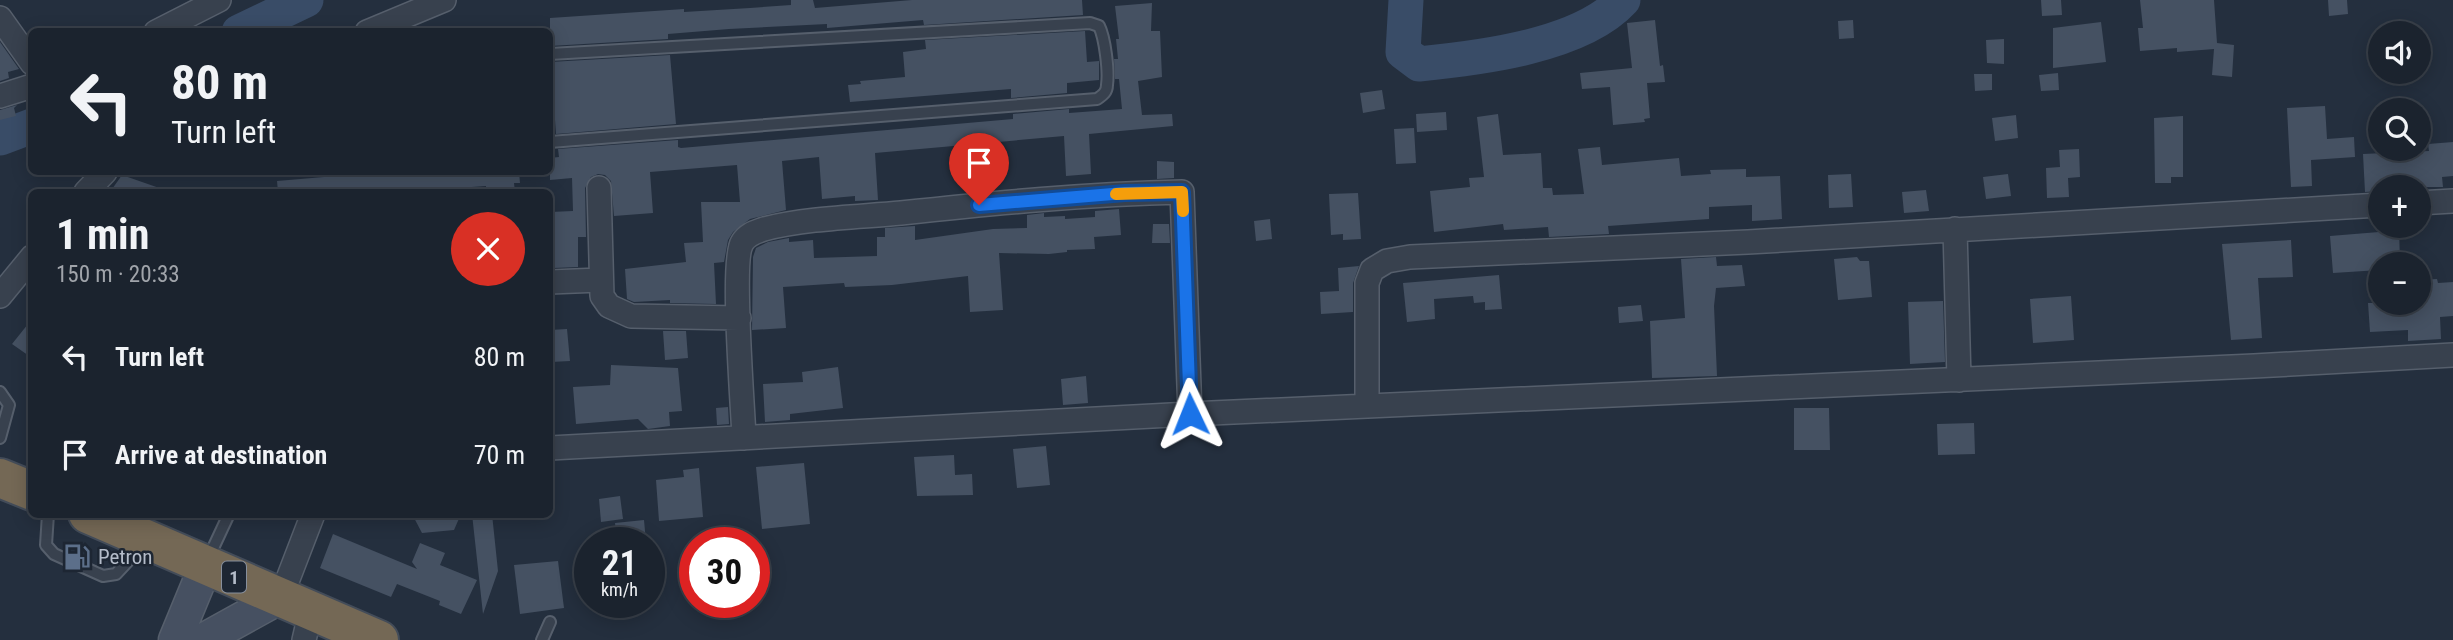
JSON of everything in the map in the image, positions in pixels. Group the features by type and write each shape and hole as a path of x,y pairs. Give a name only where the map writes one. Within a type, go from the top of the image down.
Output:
{"highway":[{"path":"0,478 28,489"},
{"name":"1","path":"97,518 206,565 299,616 379,640"}],"street":[{"path":"164,28 219,0"},
{"path":"377,28 444,0"},
{"path":"0,18 28,57"},
{"path":"0,96 28,87"},
{"path":"89,189 102,175"},
{"path":"599,188 601,296 609,306 631,316 739,318"},
{"path":"744,438 739,253 742,243 750,234 817,221 1033,199 1182,192 1190,414"},
{"path":"2431,202 2453,201"},
{"path":"1367,406 1367,283 1372,270 1387,261 1410,257 1748,242 2368,206"},
{"path":"1955,229 1959,380"},
{"path":"0,296 28,262"},
{"path":"553,282 600,280"},
{"path":"553,448 1190,414 2453,355"},
{"path":"203,640 299,616 312,518"},
{"path":"174,640 206,565"}],"lane":[{"path":"553,54 1090,23 1099,26 1103,34 1108,85 1105,94 1097,99 553,142"},
{"path":"0,392 9,405 0,438"},
{"path":"48,518 46,545 54,554 103,576 116,574 147,540"},
{"path":"206,565 227,518"},
{"path":"541,640 551,622"}],"building":[{"path":"791,0 813,0 815,8 912,0 1082,0 1083,15 924,25 923,20 827,28 827,24 729,29 668,34 668,39 553,46 553,28 550,28 550,18 791,5"},
{"path":"2041,0 2061,0 2062,15 2042,16"},
{"path":"2140,0 2214,0 2217,43 2234,45 2232,77 2212,75 2214,49 2140,51 2138,28 2143,28"},
{"path":"2328,0 2347,0 2348,14 2329,16"},
{"path":"1152,3 1151,31 1160,31 1162,77 1138,81 1142,115 1172,114 1173,126 1089,134 1091,174 1066,176 1064,136 875,153 878,200 855,201 855,196 822,199 819,157 782,161 786,210 750,219 733,232 728,240 724,262 714,263 716,304 670,303 670,300 634,302 627,299 625,269 686,262 684,243 703,242 701,202 740,202 737,165 650,172 653,213 614,216 611,181 605,175 598,174 591,177 585,188 586,237 578,237 578,267 554,268 553,212 573,211 572,178 550,180 550,175 553,175 553,158 559,157 558,149 678,140 678,147 681,148 1013,119 1013,114 1069,109 1069,113 1122,109 1119,79 1115,79 1114,59 1118,59 1116,39 1119,39 1115,6"},
{"path":"1655,20 1660,66 1663,65 1665,82 1647,83 1650,118 1644,119 1645,122 1613,125 1610,87 1582,89 1580,73 1632,68 1627,23"},
{"path":"1853,20 1854,38 1839,39 1838,21"},
{"path":"2101,22 2106,62 2053,68 2053,28"},
{"path":"1085,31 1087,62 1099,61 1099,80 1067,83 1067,93 1011,98 1011,89 850,102 848,85 861,84 860,81 905,77 903,52 926,49 925,40"},
{"path":"2004,39 2004,64 1987,63 1986,40"},
{"path":"0,42 19,69 8,72 9,78 0,81"},
{"path":"670,55 676,124 556,134 553,62"},
{"path":"2058,73 2059,90 2041,91 2039,75"},
{"path":"1974,74 1992,74 1992,90 1975,91"},
{"path":"1382,90 1385,109 1363,113 1360,93"},
{"path":"17,105 14,108 16,116 0,120 0,110"},
{"path":"2325,106 2327,139 2354,137 2355,157 2311,160 2312,186 2291,187 2287,108"},
{"path":"1446,112 1447,130 1417,132 1416,114"},
{"path":"1498,114 1503,155 1541,153 1543,188 1552,188 1553,195 1584,194 1578,149 1600,147 1602,165 1679,158 1681,176 1711,174 1710,170 1746,169 1746,177 1780,176 1782,219 1752,221 1752,205 1709,207 1709,219 1608,226 1609,234 1549,237 1548,227 1504,230 1503,224 1434,232 1430,191 1470,187 1469,178 1484,177 1477,117"},
{"path":"2016,115 2018,138 1995,141 1992,118"},
{"path":"2183,116 2183,177 2171,177 2171,183 2155,183 2154,118"},
{"path":"1414,128 1416,163 1396,164 1394,129"},
{"path":"2453,142 2453,176 2442,177 2443,187 2431,187 2431,175 2368,175 2368,192 2365,192 2363,154 2368,154 2368,161 2431,161 2431,144"},
{"path":"2079,149 2080,177 2068,178 2069,197 2047,198 2046,168 2060,167 2059,150"},
{"path":"1157,161 1174,162 1174,178 1157,179"},
{"path":"1851,174 1853,207 1829,208 1828,175"},
{"path":"2008,174 2011,196 1986,199 1983,177"},
{"path":"122,175 162,189 112,189"},
{"path":"347,175 519,175 520,183 514,183 515,189 486,189 486,186 443,189 278,189 277,181"},
{"path":"1926,190 1929,211 1904,213 1902,192"},
{"path":"1358,193 1361,239 1343,240 1343,234 1331,235 1329,194"},
{"path":"1119,209 1121,235 1094,237 1095,249 1049,254 999,253 1003,310 970,312 968,276 892,285 845,287 844,283 783,287 786,328 752,330 753,257 756,248 768,242 789,238 789,242 813,240 814,258 877,256 877,237 885,237 885,228 915,226 915,240 993,229 1027,228 1027,215 1044,213 1044,217 1065,216 1065,219 1095,217 1095,211"},
{"path":"1270,219 1272,239 1256,241 1254,221"},
{"path":"1153,224 1169,224 1170,243 1152,243"},
{"path":"2368,233 2368,238 2399,238 2400,252 2368,252 2368,271 2333,273 2330,236"},
{"path":"2291,240 2293,277 2258,278 2262,338 2231,340 2222,244"},
{"path":"1716,257 1717,266 1742,265 1745,286 1716,288 1714,306 1717,376 1652,378 1650,321 1685,318 1681,259"},
{"path":"1857,257 1860,261 1869,261 1872,297 1838,300 1834,259"},
{"path":"1359,266 1353,283 1353,312 1321,314 1320,292 1339,291 1338,268"},
{"path":"1499,275 1502,309 1485,310 1485,302 1474,303 1473,296 1434,299 1435,319 1407,322 1403,283"},
{"path":"2431,279 2437,279 2438,283 2453,282 2453,316 2440,317 2441,339 2408,341 2408,330 2370,332 2369,315 2431,315"},
{"path":"2071,296 2074,340 2033,343 2030,299"},
{"path":"1943,301 1945,362 1910,364 1908,302"},
{"path":"1641,305 1643,321 1619,323 1618,307"},
{"path":"28,324 28,355 12,344"},
{"path":"567,329 570,361 553,362 553,330"},
{"path":"663,331 686,331 688,358 665,360"},
{"path":"611,365 678,368 682,411 669,412 670,426 648,429 638,419 576,424 573,387 610,385"},
{"path":"838,367 843,408 790,414 790,420 765,422 763,384 803,382 802,372"},
{"path":"1086,376 1088,403 1063,405 1061,379"},
{"path":"728,407 729,424 717,425 716,408"},
{"path":"1794,408 1829,408 1830,450 1794,450"},
{"path":"1974,423 1975,454 1938,455 1937,424"},
{"path":"1046,446 1050,485 1017,488 1013,449"},
{"path":"954,455 955,475 972,474 973,495 917,496 914,457"},
{"path":"804,463 810,524 762,527 756,467"},
{"path":"699,468 703,517 659,521 656,480 684,477 683,470"},
{"path":"620,496 623,519 601,522 599,499"},
{"path":"414,518 459,518 454,530 422,533"},
{"path":"472,518 492,518 498,571 483,614"},
{"path":"644,520 645,527 615,527 615,523"},
{"path":"333,534 417,569 412,562 420,543 445,553 440,565 477,580 461,614 439,605 440,601 397,584 391,597 320,568"},
{"path":"558,561 564,608 520,614 514,565"}],"waterway":[{"path":"247,28 306,0"},
{"path":"1406,0 1403,52 1419,64 1499,53 1556,39 1605,16 1623,0"},
{"path":"0,138 28,128"}],"slow traffic":[{"path":"1116,194 1182,192 1183,211"}],"place":[{"name":"Petron","path":"77,557"}],"route":[{"path":"979,205 1125,193 1182,192 1190,414"}]}
